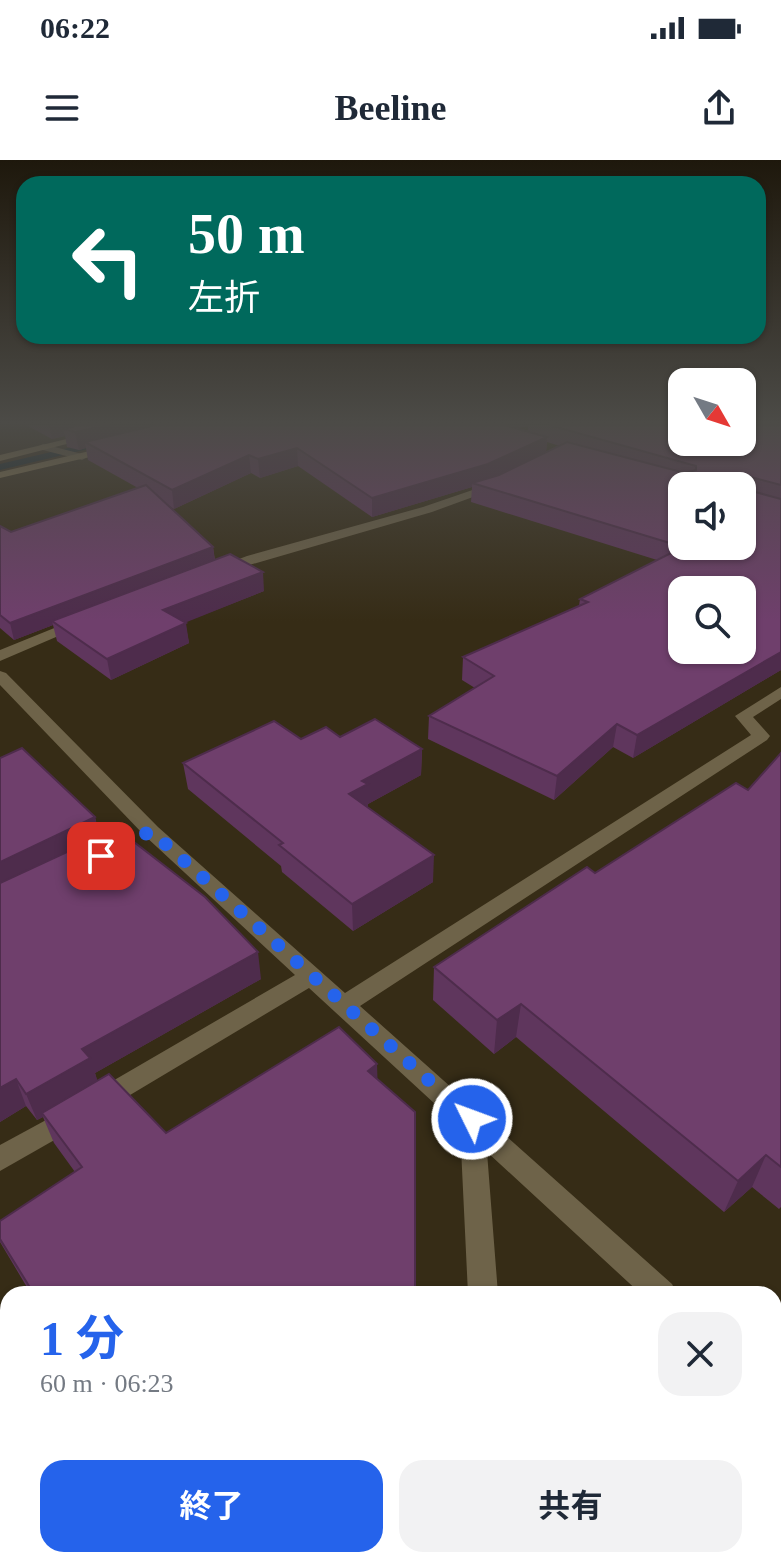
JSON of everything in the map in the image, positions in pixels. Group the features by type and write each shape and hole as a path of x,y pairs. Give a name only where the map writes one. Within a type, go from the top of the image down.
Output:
{"street":[{"path":"199,577 283,547 390,520 480,491"},
{"path":"0,656 89,618"},
{"path":"0,676 144,835 311,976 653,1286"},
{"path":"343,1006 761,736 743,716 781,692"},
{"path":"0,1159 311,976"},
{"path":"472,1119 482,1286"}],"building":[{"path":"130,491 152,491 213,547 10,623 0,615 0,526 11,532"},
{"path":"361,491 397,491 372,498"},
{"path":"497,491 668,491 668,542"},
{"path":"756,492 781,499 781,652 637,735 617,724 557,776 429,716 494,676 463,657 588,602 580,599 668,555 668,560 756,560"},
{"path":"230,554 263,572 163,610 186,623 107,659 52,621"},
{"path":"375,719 422,749 362,781 368,784 349,794 434,855 352,904 279,845 283,843 183,763 274,721 301,739 326,727 340,737"},
{"path":"22,748 95,817 0,862 0,758"},
{"path":"781,753 781,1167 766,1155 738,1181 521,1004 497,1020 434,967 587,867 595,873 736,783 748,790"},
{"path":"110,832 122,843 130,839 205,897 258,952 82,1049 90,1058 26,1094 16,1079 0,1088 0,883"},
{"path":"339,1027 377,1064 368,1071 415,1112 415,1286 29,1286 0,1239 0,1221 82,1167 42,1113 109,1074 166,1133"}],"route":[{"path":"101,856 151,831 472,1119"}]}
